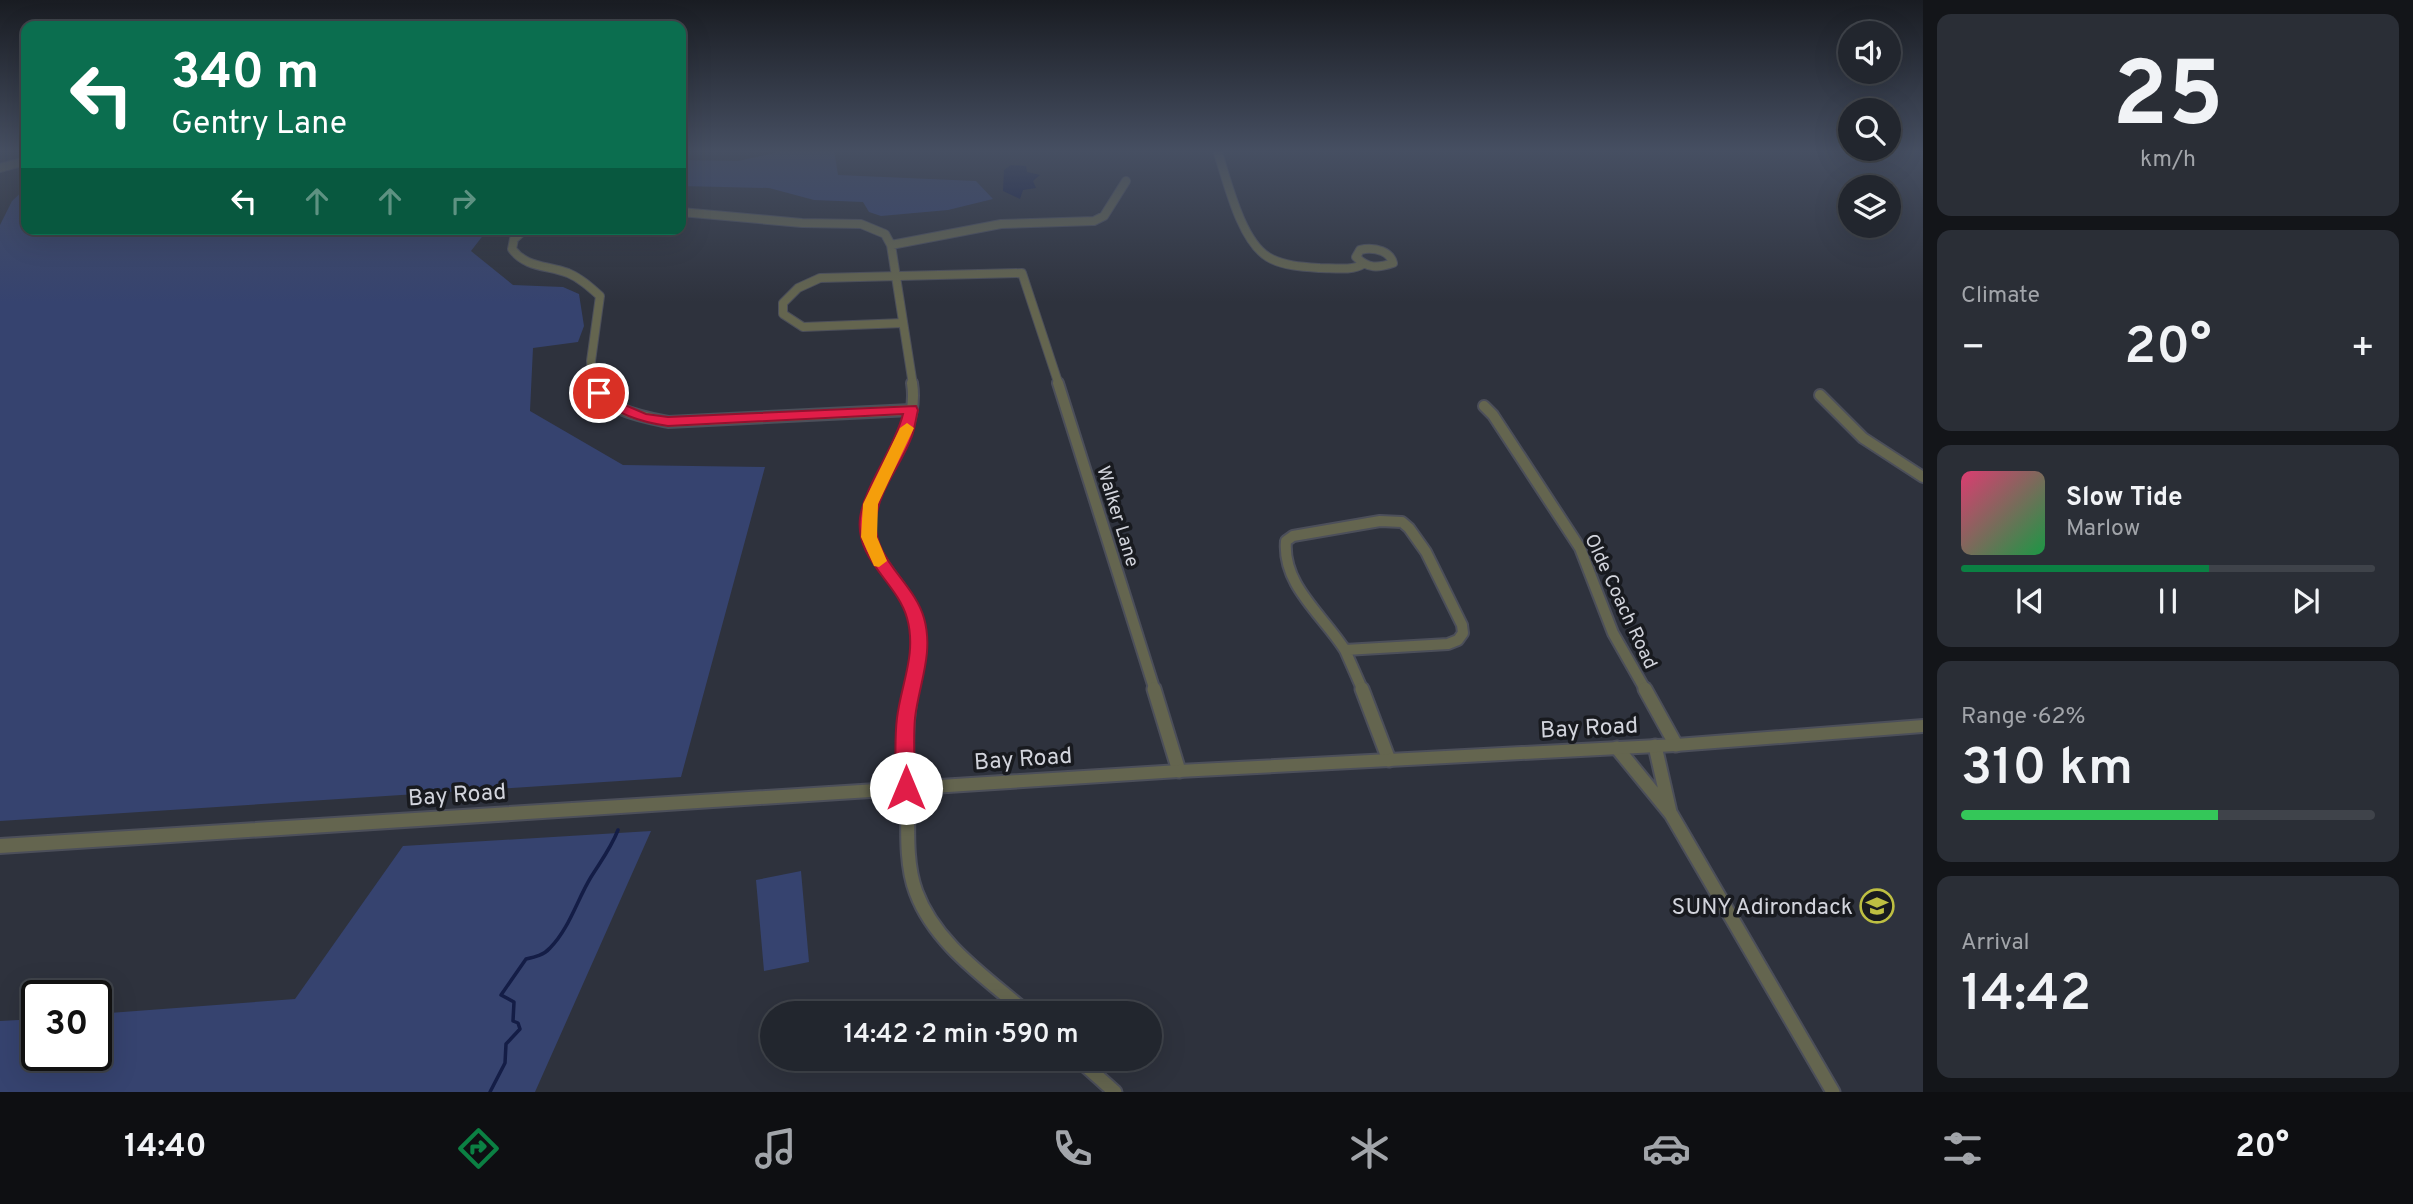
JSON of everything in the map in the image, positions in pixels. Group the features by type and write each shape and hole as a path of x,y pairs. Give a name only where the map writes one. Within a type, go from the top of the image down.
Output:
{"street":[{"path":"891,245 1001,224 1094,220 1104,216 1113,201"},
{"path":"1236,201 1251,239 1260,251 1272,258 1313,268 1359,267 1363,264"},
{"path":"686,212 802,223 861,224 885,234 891,245 898,276 914,394 905,436 871,504 868,520 869,537 880,562 907,598 916,618 919,640 920,655 906,719 909,854 915,891 929,918 955,951 1013,1001"},
{"path":"518,235 514,239 512,249 516,258 526,264 568,274 600,296 591,379 599,393 620,409 643,418 668,422 911,410"},
{"name":"Walker Lane","path":"898,276 1022,273 1084,460 1179,771"},
{"path":"898,276 820,278 798,288 783,303 783,314 803,327 903,323"},
{"path":"1820,395 1863,438 1923,477"},
{"name":"Olde Coach Road","path":"1484,406 1580,548 1613,633 1676,745"},
{"path":"1345,650 1448,644 1458,640 1462,633 1462,625 1417,535 1404,523 1384,520 1293,536 1286,541 1283,554 1303,595 1345,650 1389,760"},
{"name":"Bay Road","path":"0,846 1179,771 1676,745 1923,726"},
{"path":"1656,746 1671,814"},
{"path":"1617,748 1671,814 1833,1092"},
{"path":"1091,1071 1115,1092"}],"shaded area":[{"path":"12,201 21,201 21,235 483,235 471,251 513,285 563,287 579,294 584,326 578,342 533,348 530,411 623,465 765,467 681,777 0,821 0,225"},
{"path":"838,201 985,201 948,210 881,216 869,212 863,202"},
{"path":"651,831 535,1092 0,1092 0,1021 21,1020 21,1071 112,1071 112,1013 295,999 403,846"},
{"path":"801,871 809,962 764,971 756,880"}],"waterway":[{"path":"490,1092 505,1063 506,1044 520,1029 518,1023 513,1021 514,1002 501,995 526,959 545,952 557,940 618,830"}],"slow traffic":[{"path":"879,561 869,537 871,504 907,428"}],"place":[{"name":"SUNY Adirondack","path":"1877,906"}],"route":[{"path":"599,393 620,409 643,418 668,422 911,410 905,436 871,504 868,520 869,537 880,562 907,598 916,618 920,655 906,719 906,788"}]}
